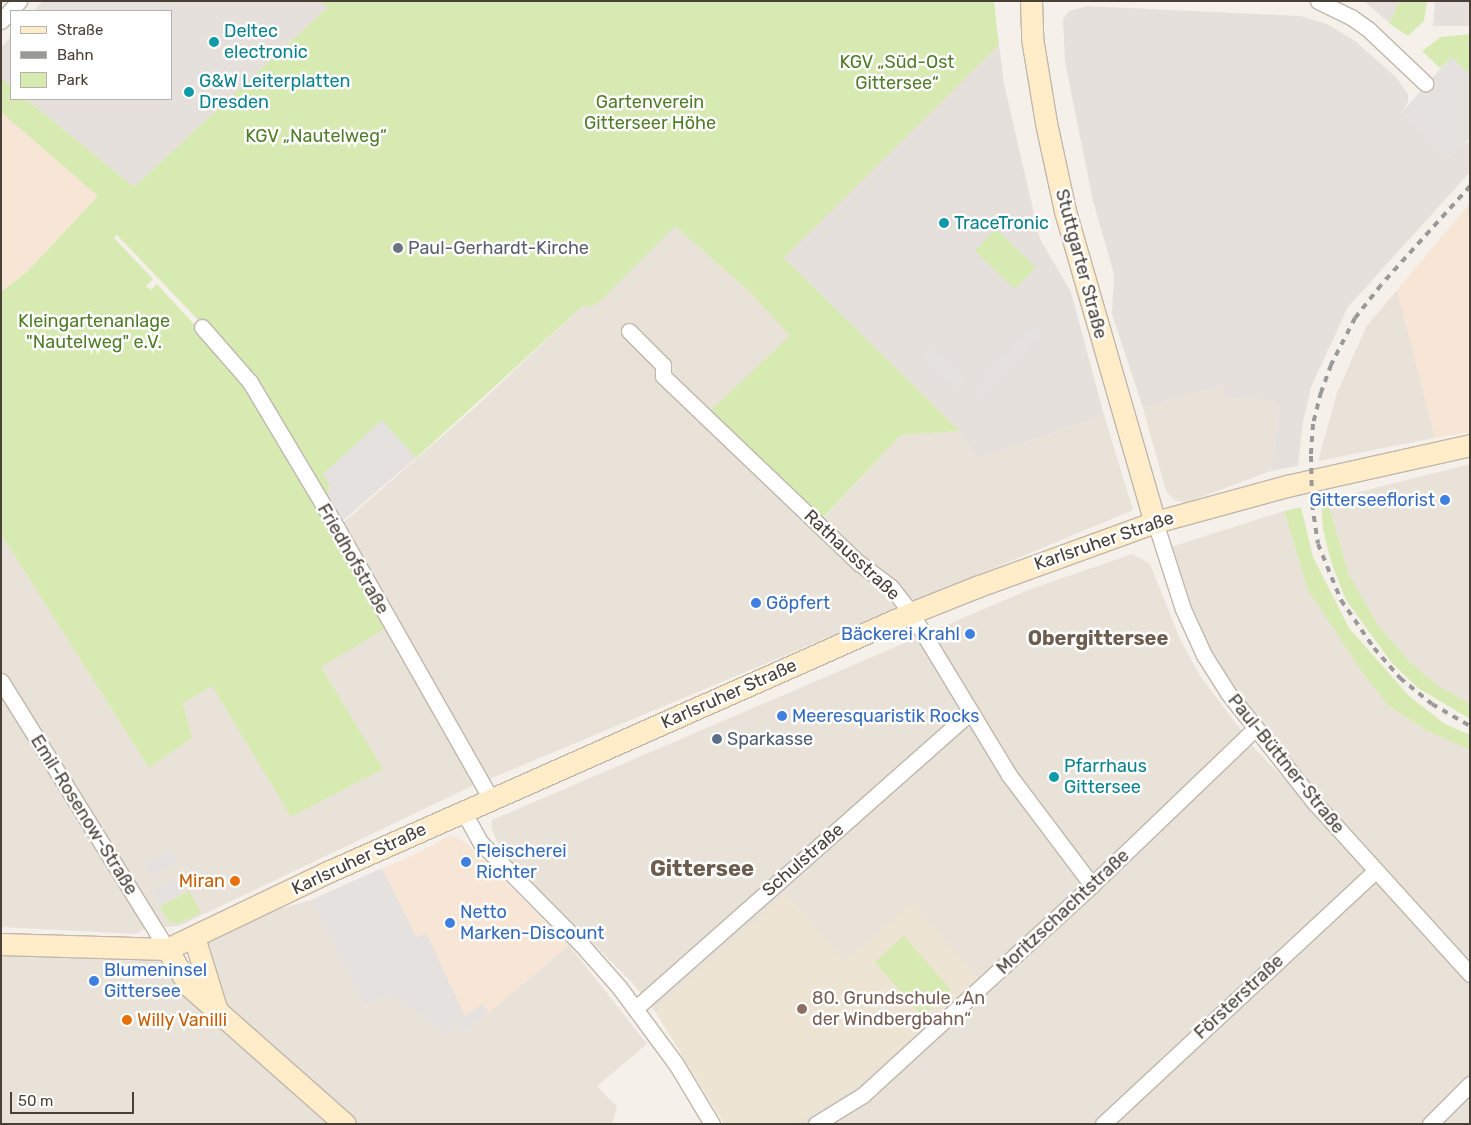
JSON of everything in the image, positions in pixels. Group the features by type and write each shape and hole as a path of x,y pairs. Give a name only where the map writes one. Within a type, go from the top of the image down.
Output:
{"street":[{"name":"Stuttgarter Straße","path":"1031,1 1035,57 1065,212 1155,522"},
{"path":"1318,1 1351,17 1368,29 1424,83"},
{"path":"1,21 10,11"},
{"name":"Friedhofstraße","path":"202,327 250,382 337,528 491,799"},
{"name":"Rathausstraße","path":"629,331 663,365 663,376 859,563 891,587 911,613 1010,775 1092,885"},
{"name":"Karlsruher Straße","path":"1,944 167,949 330,870 911,613 1155,522 1287,486 1470,445"},
{"name":"Paul-Büttner-Straße","path":"1155,522 1183,609 1204,655 1256,728 1375,871 1470,974"},
{"name":"Emil-Rosenow-Straße","path":"1,681 167,949"},
{"name":"Schulstraße","path":"636,1008 971,712"},
{"name":"Moritzschachtstraße","path":"816,1124 864,1095 1092,885 1256,728"},
{"path":"463,812 481,843 581,944 636,1008 676,1064 712,1124"},
{"name":"Försterstraße","path":"1103,1124 1375,871"},
{"path":"194,937 216,1008"},
{"path":"167,949 184,980 345,1124"},
{"path":"1430,1124 1470,1084"}],"shaded area":[{"path":"43,1 316,1 329,6 134,187 27,100 172,100 172,10 35,10"},
{"path":"1364,1 1400,1 1389,23"},
{"path":"1435,1 1470,1 1470,26 1433,26"},
{"path":"1087,6 1300,16 1327,24 1355,41 1396,77 1408,94 1408,102 1402,112 1449,157 1467,141 1470,145 1470,172 1348,307 1311,387 1303,422 1298,466 1271,471 1280,407 1273,400 1225,395 1221,385 1143,408 1112,314 1114,274 1093,201 1065,62 1063,19 1069,11"},
{"path":"10,38 10,85 1,78 1,48"},
{"path":"999,45 1004,84 1040,239 1071,292 1104,415 977,459 960,431 783,258"},
{"path":"1451,57 1470,75 1470,138 1449,157 1402,112"},
{"path":"1,112 98,196 27,272 1,292"},
{"path":"1470,203 1470,432 1435,438 1397,290"},
{"path":"675,226 749,291 790,336 823,519 901,435 960,431 977,459 1104,415 1133,510 468,788 179,926 143,929 136,934 1,927 1,534 149,768 192,738 183,703 212,686 291,817 383,769 321,667 337,528 469,413 584,305 589,308"},
{"path":"1397,290 1435,438 1318,461 1337,393 1366,327"},
{"path":"1033,326 1043,335 983,398 973,390"},
{"path":"933,347 965,378 955,389 923,358"},
{"path":"1221,385 1273,400 1280,406 1271,471 1185,503 1174,500 1166,491 1143,408"},
{"path":"382,420 416,458 342,521 328,495 329,484 323,474"},
{"path":"1470,464 1470,704 1437,685 1410,662 1378,625 1349,575 1327,500"},
{"path":"1284,511 1308,590 1366,678 1389,706 1426,730 1470,750 1470,1124 724,1124 657,1014 632,982 501,852 492,829 492,820 1028,590 1132,554 1150,564 1180,639 1200,676 1256,750 1371,866 1213,661 1168,548"},
{"path":"450,835 464,841 569,945 465,1033 456,1024 447,1035 391,995 364,1005 311,900 418,853"},
{"path":"170,849 178,861 151,876 144,864"},
{"path":"382,868 416,937 426,933 465,1016 482,1004 489,1012 465,1033 456,1024 447,1035 391,995 364,1005 311,900"},
{"path":"175,879 182,892 161,904 153,891"},
{"name":"80. Grundschule „An der Windbergbahn“","path":"785,894 845,962 912,903 979,979 854,1088 796,1124 724,1124 657,1014 660,1005"},
{"path":"311,900 364,1005 391,995 447,1035 456,1023 465,1033 569,945 647,1044 597,1086 617,1107 612,1124 1,1124 1,944 157,950 216,1007 194,937 213,928"}],"green space":[{"path":"316,1 994,1 999,45 784,258 960,431 901,435 822,519 710,411 790,336 749,291 675,226 600,301 589,308 584,305 416,458 382,421 329,484 328,495 342,521 337,528 391,625 321,667 383,769 291,817 212,686 183,703 192,738 149,768 1,534 1,292 27,272 98,196 1,112 1,78 10,85 10,100 27,100 134,187 329,6","holes":["117,235 201,323 199,330 157,284 151,290 146,286 153,279 114,238"]},
{"path":"1400,1 1427,1 1424,21 1408,36 1389,23"},
{"path":"1470,34 1470,75 1451,57 1440,68 1422,51 1441,37"},
{"path":"996,229 1036,267 1015,289 975,251"},
{"path":"1327,500 1349,575 1378,625 1410,662 1437,685 1470,704 1470,719 1418,688 1392,663 1346,600 1331,562 1323,529 1321,502"},
{"path":"1301,507 1313,557 1349,628 1409,696 1445,724 1470,735 1470,750 1426,730 1389,706 1366,678 1308,590 1284,511"},
{"path":"189,891 201,913 180,923 169,922 160,907"},
{"path":"904,936 951,990 922,1016 875,962"}],"railway":[{"path":"1470,186 1381,285 1355,318 1331,365 1321,392 1313,424 1311,456 1312,504 1318,544 1341,600 1374,648 1400,678 1432,704 1470,726"}],"place":[{"name":"Deltec electronic","path":"214,42"},
{"name":"G&W Leiterplatten Dresden","path":"189,92"},
{"name":"TraceTronic","path":"944,223"},
{"name":"Paul-Gerhardt-Kirche","path":"398,248"},
{"name":"Gitterseeflorist","path":"1445,500"},
{"name":"Göpfert","path":"756,603"},
{"name":"Bäckerei Krahl","path":"970,634"},
{"name":"Meeresquaristik Rocks","path":"782,716"},
{"name":"Sparkasse","path":"717,739"},
{"name":"Pfarrhaus Gittersee","path":"1054,777"},
{"name":"Fleischerei Richter","path":"466,862"},
{"name":"Miran","path":"235,881"},
{"name":"Netto Marken-Discount","path":"450,923"},
{"name":"Blumeninsel Gittersee","path":"94,981"},
{"name":"80. Grundschule „An der Windbergbahn“","path":"802,1009"},
{"name":"Willy Vanilli","path":"127,1020"}],"district":[{"name":"Obergittersee","path":"1098,638"},
{"name":"Gittersee","path":"702,869"}],"park label":[{"name":"KGV „Süd-Ost Gittersee“","path":"897,73"},
{"name":"Gartenverein Gitterseer Höhe","path":"650,113"},
{"name":"KGV „Nautelweg“","path":"316,136"},
{"name":"Kleingartenanlage \"Nautelweg\" e.V.","path":"94,332"}]}
